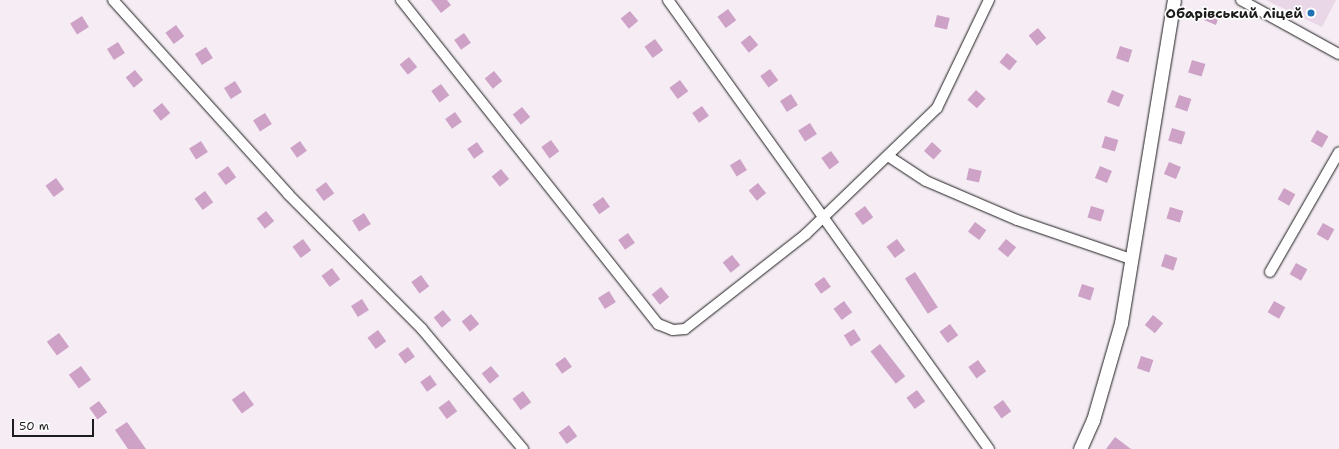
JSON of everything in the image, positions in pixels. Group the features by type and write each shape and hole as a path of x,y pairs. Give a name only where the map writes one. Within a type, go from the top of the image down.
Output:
{"street":[{"path":"113,0 288,194 422,329 523,449"},
{"path":"401,0 658,324 673,330 685,329 822,218 937,108 989,0"},
{"path":"668,0 822,218 989,449"},
{"path":"1080,449 1094,420 1109,372 1131,259 1174,0"},
{"path":"1241,0 1339,54"},
{"path":"1270,272 1339,152"},
{"path":"888,156 926,181 1017,220 1131,259"}],"shaded area":[{"name":"Обарівський ліцей","path":"1266,0 1336,0 1322,27"}],"building":[{"path":"431,0 447,0 451,5 441,13"},
{"path":"728,9 736,20 726,28 717,17"},
{"path":"1207,9 1220,13 1216,25 1204,20"},
{"path":"630,11 638,21 629,29 621,19"},
{"path":"937,15 950,18 947,30 934,27"},
{"path":"82,16 89,27 77,34 70,23"},
{"path":"176,25 184,36 174,44 165,33"},
{"path":"1038,28 1046,38 1037,46 1029,36"},
{"path":"464,33 471,43 461,50 454,40"},
{"path":"750,35 758,45 749,53 741,43"},
{"path":"655,39 663,50 653,58 644,47"},
{"path":"118,42 125,53 114,60 107,49"},
{"path":"1120,46 1132,50 1128,62 1116,58"},
{"path":"206,47 213,58 202,65 195,54"},
{"path":"1007,53 1017,61 1010,71 999,62"},
{"path":"409,57 417,67 408,75 400,65"},
{"path":"1192,60 1205,64 1202,77 1188,72"},
{"path":"770,69 778,80 769,87 760,76"},
{"path":"135,70 143,80 134,88 126,78"},
{"path":"494,71 502,81 493,89 485,79"},
{"path":"680,80 688,91 678,99 669,88"},
{"path":"235,81 242,92 231,99 224,88"},
{"path":"441,84 449,95 440,102 431,91"},
{"path":"976,90 986,99 977,108 967,100"},
{"path":"1112,90 1124,95 1119,107 1107,102"},
{"path":"791,94 798,105 787,112 780,101"},
{"path":"1179,95 1191,99 1187,111 1175,107"},
{"path":"162,103 170,113 161,121 153,111"},
{"path":"702,106 709,116 699,123 692,113"},
{"path":"522,107 530,117 521,125 513,115"},
{"path":"455,112 462,122 452,129 445,119"},
{"path":"265,113 272,124 260,131 253,120"},
{"path":"810,123 817,134 805,141 798,130"},
{"path":"1172,128 1185,132 1182,145 1168,140"},
{"path":"1317,130 1328,136 1322,148 1311,141"},
{"path":"1105,136 1118,140 1115,152 1101,147"},
{"path":"551,140 559,151 550,158 541,147"},
{"path":"201,141 208,152 196,159 189,148"},
{"path":"300,141 307,151 297,158 290,148"},
{"path":"477,142 484,152 474,159 467,149"},
{"path":"932,142 942,151 934,160 924,151"},
{"path":"831,151 839,162 830,169 821,158"},
{"path":"740,159 747,170 737,176 730,165"},
{"path":"1169,162 1181,167 1176,179 1164,174"},
{"path":"228,166 236,177 226,185 217,174"},
{"path":"1100,166 1112,171 1107,183 1095,178"},
{"path":"969,168 982,171 979,183 966,180"},
{"path":"501,169 509,179 500,187 492,177"},
{"path":"56,178 64,189 54,197 45,186"},
{"path":"326,182 334,193 324,201 315,190"},
{"path":"758,183 766,193 757,201 749,191"},
{"path":"1284,188 1295,194 1289,206 1278,199"},
{"path":"205,191 213,202 203,210 194,199"},
{"path":"603,197 610,207 599,214 592,204"},
{"path":"865,206 873,217 863,225 854,214"},
{"path":"1091,206 1104,210 1101,222 1087,217"},
{"path":"1170,207 1183,211 1180,223 1166,218"},
{"path":"266,211 274,221 265,229 257,219"},
{"path":"364,213 371,224 359,231 352,220"},
{"path":"975,222 986,230 979,240 968,232"},
{"path":"1323,223 1334,229 1328,241 1317,234"},
{"path":"628,233 635,243 625,250 618,240"},
{"path":"303,239 311,250 301,258 292,247"},
{"path":"897,239 905,250 895,258 886,247"},
{"path":"1006,239 1016,247 1008,257 998,249"},
{"path":"1165,254 1177,258 1173,270 1161,266"},
{"path":"732,255 740,265 731,273 723,263"},
{"path":"1296,263 1307,269 1301,281 1290,274"},
{"path":"332,268 340,279 330,287 321,276"},
{"path":"915,272 938,307 928,314 905,279"},
{"path":"421,275 429,286 420,293 411,282"},
{"path":"824,277 831,287 821,294 814,284"},
{"path":"1082,284 1094,288 1090,300 1078,296"},
{"path":"661,287 669,297 660,305 652,295"},
{"path":"609,291 616,302 605,309 598,298"},
{"path":"362,299 369,310 358,317 351,306"},
{"path":"844,301 852,312 842,320 833,309"},
{"path":"1274,301 1285,307 1279,319 1268,312"},
{"path":"443,310 451,320 442,328 434,318"},
{"path":"471,314 479,324 470,332 462,322"},
{"path":"1153,315 1163,323 1155,333 1145,325"},
{"path":"950,324 958,335 948,343 939,332"},
{"path":"854,329 861,340 851,346 844,335"},
{"path":"378,330 386,341 376,349 367,338"},
{"path":"59,333 69,347 57,356 47,342"},
{"path":"880,344 905,376 896,384 871,351"},
{"path":"408,347 415,357 405,364 398,354"},
{"path":"1141,356 1153,360 1149,372 1137,368"},
{"path":"565,357 572,367 562,374 555,364"},
{"path":"978,360 986,371 977,378 968,367"},
{"path":"81,366 91,380 79,389 69,375"},
{"path":"491,366 499,376 490,384 482,374"},
{"path":"430,375 437,385 427,392 420,382"},
{"path":"917,390 925,401 915,409 906,398"},
{"path":"244,391 254,405 242,414 232,400"},
{"path":"523,391 531,402 521,410 512,399"},
{"path":"449,400 457,411 447,419 438,408"},
{"path":"1003,400 1011,411 1002,418 993,407"},
{"path":"99,401 107,412 98,419 89,408"},
{"path":"127,422 146,449 128,449 115,430"},
{"path":"569,425 577,436 567,444 558,433"},
{"path":"1115,437 1131,449 1106,449"}],"place":[{"name":"Обарівський ліцей","path":"1311,13"}]}
